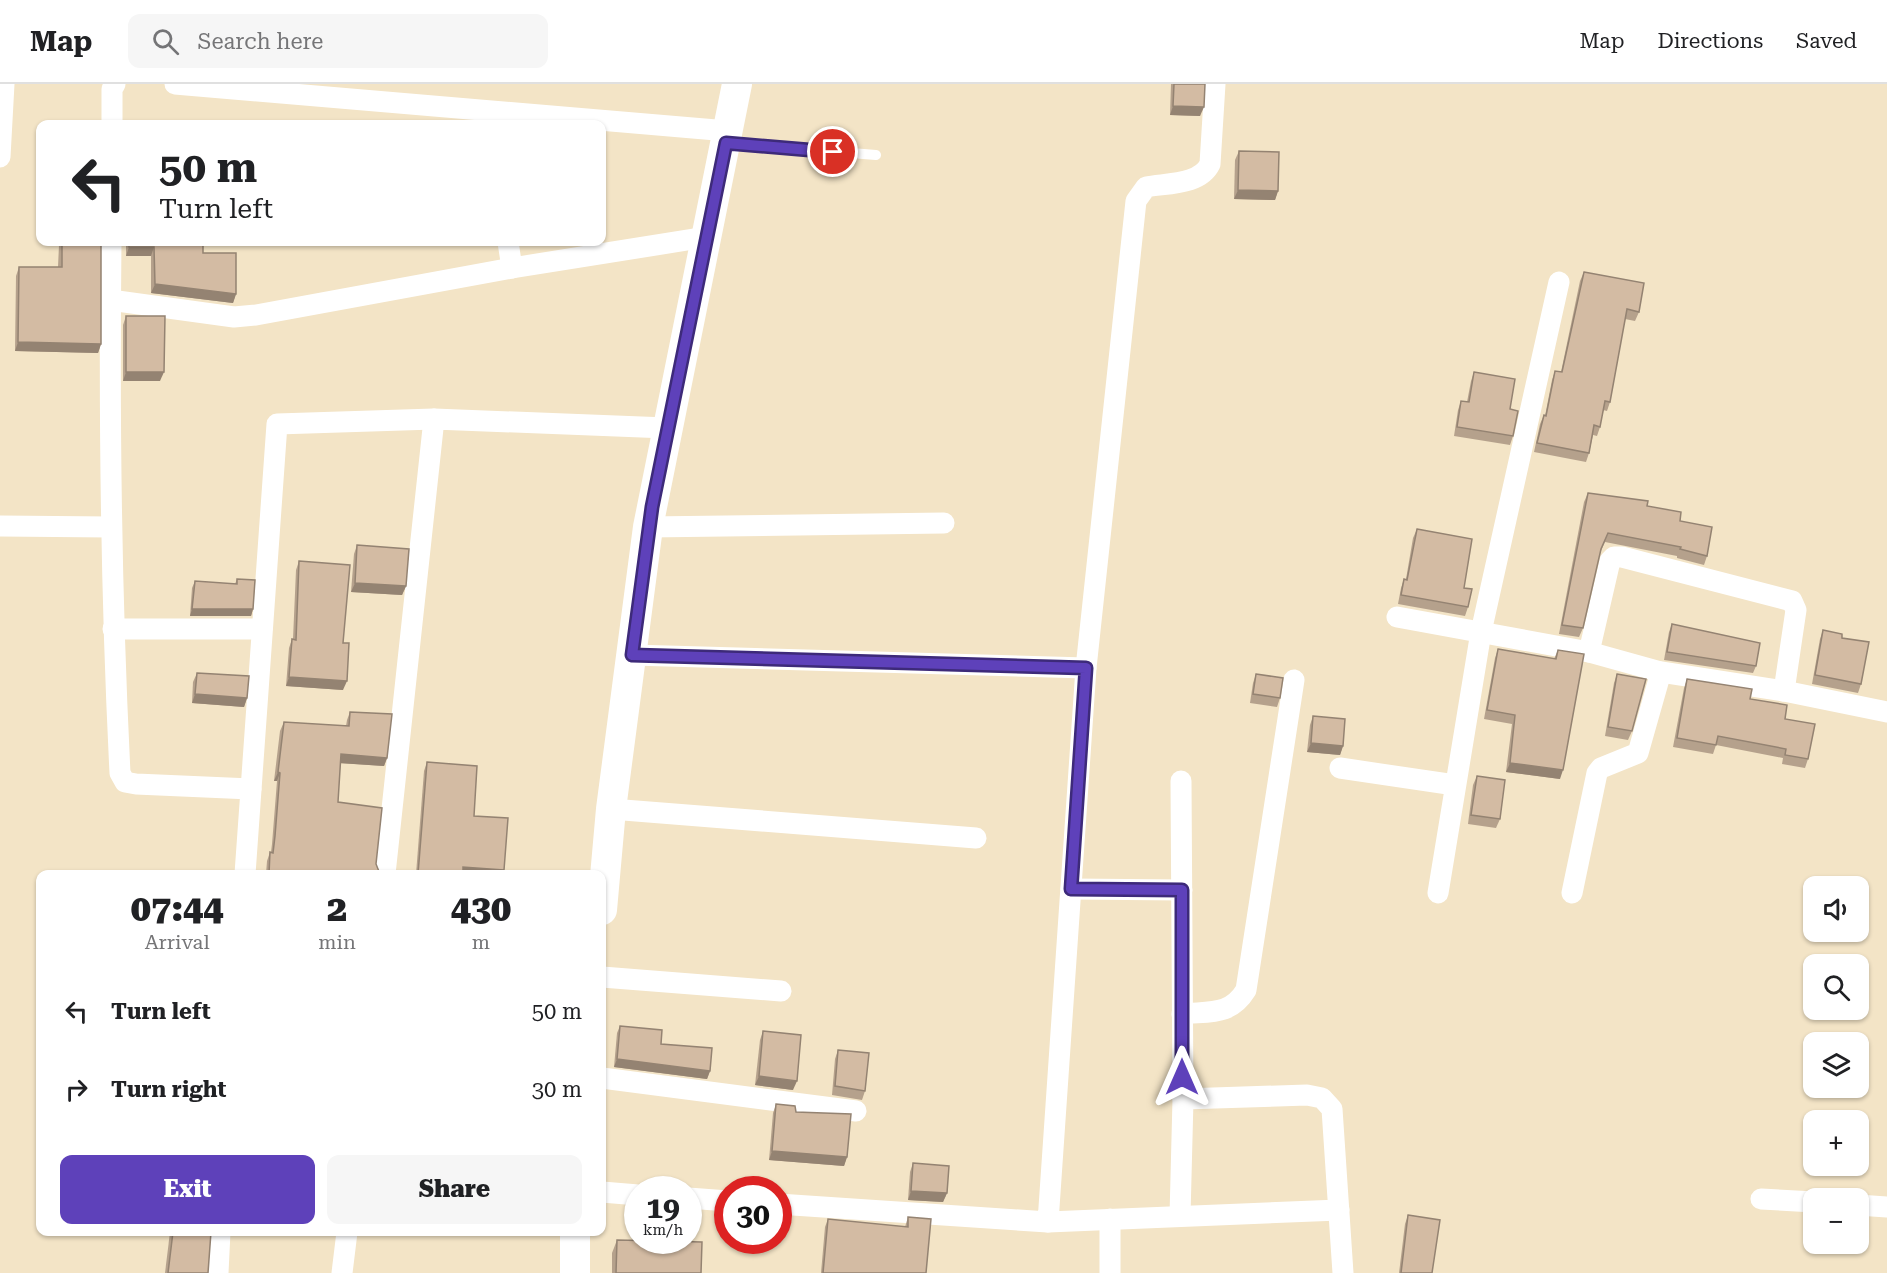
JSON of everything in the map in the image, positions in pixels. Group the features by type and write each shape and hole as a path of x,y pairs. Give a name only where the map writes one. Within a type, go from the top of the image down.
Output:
{"main road":[{"path":"606,870 611,809 648,527 737,84"},
{"path":"574,1273 575,1236"}],"street":[{"path":"0,157 4,84"},
{"path":"112,120 112,88 115,84"},
{"path":"176,84 524,120"},
{"path":"1048,1222 1086,668 1136,201 1146,187 1196,178 1205,173 1210,164 1215,84"},
{"path":"606,127 727,137"},
{"path":"110,300 234,317 245,316 512,268 706,237"},
{"path":"111,246 110,527 120,773 125,782 251,789"},
{"path":"509,246 512,268"},
{"path":"1438,893 1481,632 1559,282"},
{"path":"385,870 434,419"},
{"path":"245,870 277,424 434,419 667,428"},
{"path":"648,527 944,523"},
{"path":"0,526 110,527"},
{"path":"1589,652 1610,561 1614,557 1622,557 1792,601 1796,610 1784,691"},
{"path":"1398,617 1589,652 1661,672 1784,691 1887,712"},
{"path":"113,629 262,628"},
{"path":"632,655 1086,668"},
{"path":"1572,893 1597,773 1611,763 1638,753 1661,672"},
{"path":"1182,1014 1224,1010 1238,1004 1246,990 1294,680"},
{"path":"1340,768 1455,785"},
{"path":"1180,1216 1183,1099 1181,781"},
{"path":"611,809 976,838"},
{"path":"1071,889 1182,890"},
{"path":"606,977 781,991"},
{"path":"606,1079 856,1111"},
{"path":"1183,1099 1307,1095 1322,1098 1332,1109 1342,1273"},
{"path":"606,1192 624,1194"},
{"path":"1761,1199 1803,1201"},
{"path":"792,1205 1048,1222 1339,1210"},
{"path":"1869,1206 1887,1207"},
{"path":"1110,1219 1110,1273"},
{"path":"218,1273 220,1236"},
{"path":"342,1273 346,1236"}],"lane":[{"path":"727,137 876,155"}],"building":[{"path":"1174,84 1205,84 1204,107 1173,106"},
{"path":"1239,151 1279,152 1278,191 1238,190"},
{"path":"62,246 101,246 101,344 18,342 19,267 62,267"},
{"path":"203,246 203,253 236,253 236,294 155,284 154,247 129,247"},
{"path":"1584,272 1644,283 1639,312 1627,309 1610,402 1605,401 1600,427 1594,425 1589,453 1537,443 1544,415 1546,416 1555,371 1562,372"},
{"path":"126,316 165,316 164,372 126,372"},
{"path":"1474,372 1515,379 1510,409 1518,411 1513,436 1457,427 1461,401 1469,402"},
{"path":"1588,493 1648,501 1647,506 1681,512 1680,521 1712,527 1707,556 1680,549 1681,547 1608,533 1601,549 1583,628 1562,625"},
{"path":"1417,529 1472,539 1464,588 1472,589 1468,607 1401,595 1404,579 1407,580"},
{"path":"357,545 409,549 406,586 355,583"},
{"path":"299,561 350,565 343,643 349,643 347,681 289,677 292,639 296,640"},
{"path":"237,579 255,580 253,609 192,609 195,581 237,584"},
{"path":"1672,624 1760,643 1756,666 1667,652"},
{"path":"1823,630 1842,634 1842,638 1869,642 1861,684 1815,675"},
{"path":"1498,649 1556,659 1558,650 1584,654 1563,770 1510,763 1515,715 1487,710"},
{"path":"197,673 249,676 247,698 195,694"},
{"path":"1256,674 1283,678 1280,698 1253,694"},
{"path":"1617,674 1646,679 1632,731 1608,727"},
{"path":"1687,679 1752,689 1750,699 1787,705 1785,719 1815,724 1808,759 1785,755 1786,749 1718,736 1716,745 1677,738"},
{"path":"350,712 392,714 387,758 341,754 338,802 382,808 376,864 378,870 269,870 270,852 273,853 275,836 280,773 278,772 284,722 349,726"},
{"path":"1313,716 1345,719 1343,746 1311,743"},
{"path":"427,762 477,766 474,816 508,818 504,870 463,867 463,870 418,870"},
{"path":"1477,776 1505,780 1500,819 1471,815"},
{"path":"620,1026 662,1030 661,1044 712,1048 710,1071 617,1059"},
{"path":"763,1031 801,1035 797,1081 759,1076"},
{"path":"838,1050 869,1053 865,1091 835,1086"},
{"path":"776,1104 795,1106 796,1112 851,1114 847,1157 772,1151"},
{"path":"913,1163 949,1166 947,1193 911,1191"},
{"path":"1408,1215 1440,1220 1432,1273 1401,1273"},
{"path":"908,1217 931,1219 926,1273 823,1273 828,1219 908,1227"},
{"path":"173,1236 211,1236 208,1273 168,1273"},
{"path":"617,1240 624,1240 624,1254 702,1254 701,1273 616,1273"}],"route":[{"path":"833,152 726,143 648,527 632,655 1086,668 1071,889 1182,890 1182,1077"}]}
